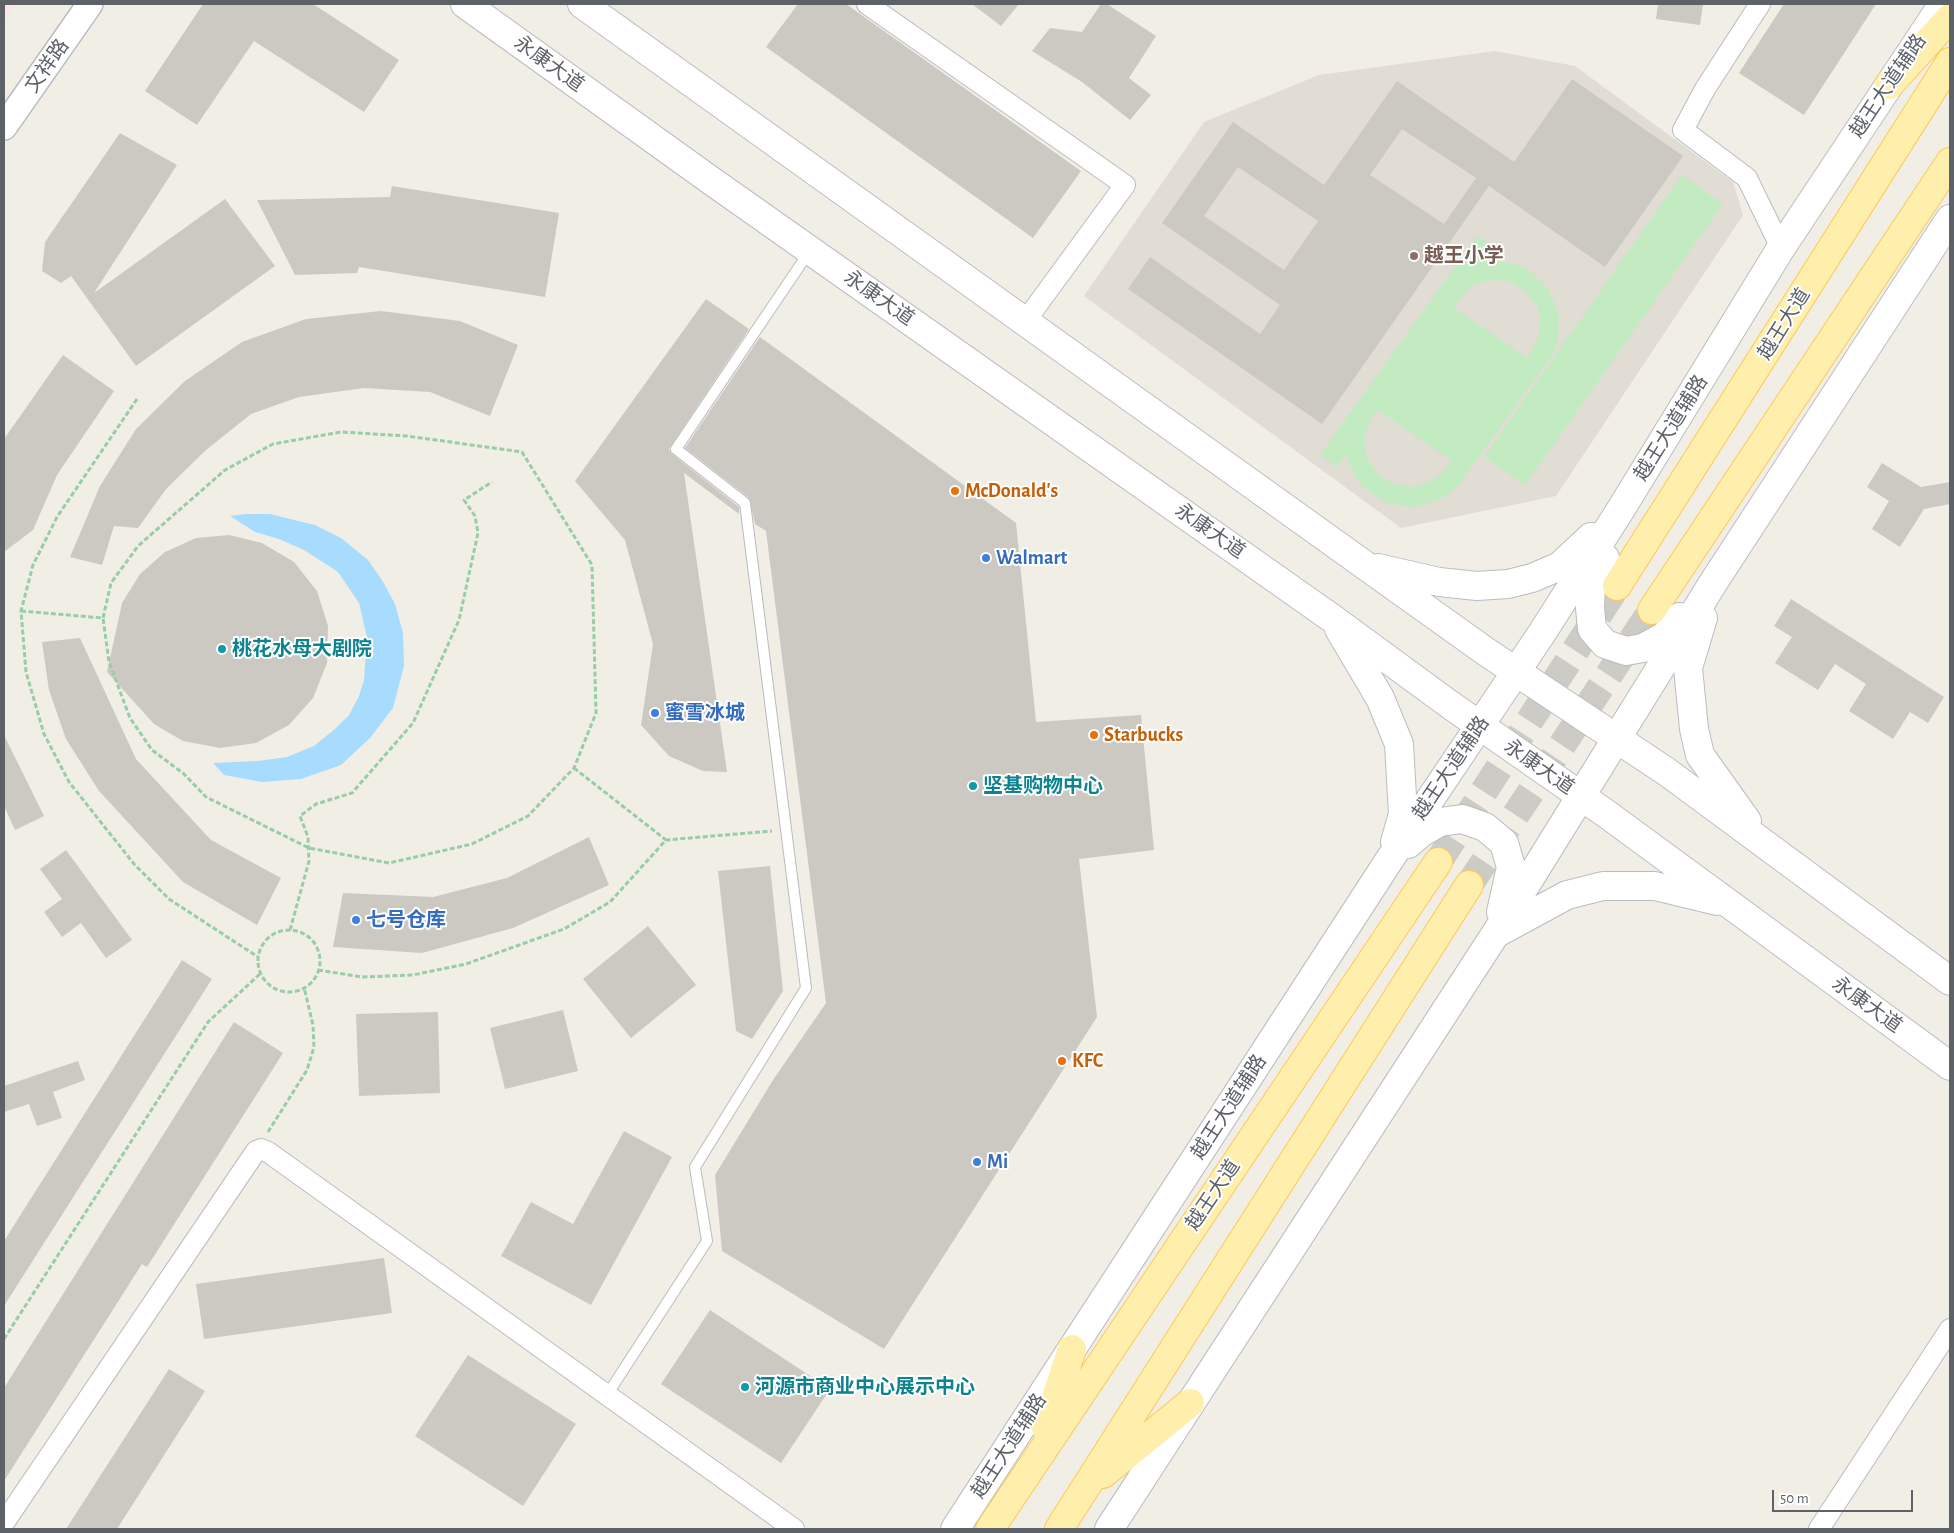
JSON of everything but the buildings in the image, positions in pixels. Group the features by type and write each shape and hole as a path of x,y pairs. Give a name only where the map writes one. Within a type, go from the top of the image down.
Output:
{"main road":[{"name":"永康大道","path":"465,4 1333,619 1479,726 1581,796 1950,1066"},
{"path":"582,4 1024,323 1366,566 1516,672 1617,739 1765,845 1950,982"},
{"name":"越王大道辅路","path":"955,1529 1388,862 1516,672 1621,509 1781,248 1943,4"},
{"path":"1889,85 1950,18"},
{"name":"越王大道","path":"1617,586 1950,62"},
{"path":"1652,610 1950,162"},
{"path":"1109,1529 1496,933 1713,583 1950,219"},
{"path":"1366,566 1439,582 1477,586 1508,584 1532,578 1560,566 1621,509"},
{"path":"1621,509 1607,553 1592,584 1592,629 1605,644 1626,651 1643,648 1665,636 1687,608 1713,583"},
{"path":"1713,583 1688,668 1694,729 1700,755 1765,845"},
{"path":"1333,619 1380,698 1399,744 1404,814 1388,862"},
{"path":"1388,862 1421,833 1440,822 1462,819 1485,827 1504,843 1511,867 1496,933"},
{"name":"越王大道","path":"990,1529 1438,862"},
{"path":"1058,1529 1469,885"},
{"path":"1496,933 1567,896 1603,886 1655,886 1730,904"},
{"path":"1036,1459 1072,1349"},
{"path":"1084,1489 1190,1403"}],"street":[{"name":"文祥路","path":"4,127 90,4"},
{"path":"867,4 1125,185 1024,323"},
{"path":"1760,4 1705,89 1683,130 1747,178 1781,248"},
{"path":"4,1523 256,1151 261,1149 268,1152 794,1529"},
{"path":"1819,1529 1950,1329"}],"lane":[{"path":"607,1395 707,1242 695,1168 806,988 745,503 676,449 811,249"}],"path":[{"path":"137,399 57,517 33,565 21,611 26,672 44,734 69,782 134,864 169,899 258,957"},
{"path":"341,432 407,436 522,452 592,565 596,713 574,768 528,816 472,844 389,863 309,848 206,797 184,774 152,750 130,718 109,662 103,618 111,583 138,546 225,470 273,444 341,432"},
{"path":"290,930 309,861 309,848 300,816 316,804 352,793 413,723 459,620 478,533 475,516 464,500 492,482"},
{"path":"21,611 103,618"},
{"path":"574,768 666,840"},
{"path":"318,970 362,977 414,975 466,964 564,929 610,902 666,840 786,829"},
{"path":"290,930 301,932 314,943 320,959 318,970 313,980 304,987 293,991 282,991 267,983 261,973 258,957 262,946 269,937 279,931 290,930"},
{"path":"4,1340 208,1022 261,973"},
{"path":"256,1151 308,1070 314,1047 314,1025 304,987"}],"shaded area":[{"path":"4,4 15,4 4,21"},
{"name":"越王小学","path":"1495,51 1575,66 1733,182 1743,215 1556,496 1401,528 1084,296 1204,122 1319,75"}],"green space":[{"path":"1682,175 1723,204 1525,485 1484,457"},
{"path":"1477,236 1495,248 1485,262 1506,262 1519,265 1531,271 1549,290 1559,315 1558,341 1553,354 1460,483 1451,492 1439,500 1413,507 1386,503 1364,488 1355,477 1346,455 1337,467 1320,455","holes":["1503,280 1527,292 1538,308 1540,317 1539,336 1527,358 1453,307 1468,289 1476,284 1485,281","1378,410 1452,461 1438,477 1412,487 1393,484 1378,474 1367,458 1364,439 1370,421"]}],"water":[{"path":"270,514 315,525 341,538 368,560 382,580 395,604 403,633 404,666 393,708 370,738 341,765 301,779 262,782 224,775 213,763 258,761 287,757 314,746 335,729 349,715 359,696 364,680 367,637 359,603 338,572 304,550 279,539 255,532 230,516"}],"tunnel":[{"path":"1438,862 1617,586"},
{"path":"1469,885 1652,610"}],"place":[{"name":"越王小学","path":"1414,256"},
{"name":"McDonald's","path":"955,491"},
{"name":"Walmart","path":"986,558"},
{"name":"桃花水母大剧院","path":"222,649"},
{"name":"蜜雪冰城","path":"655,713"},
{"name":"Starbucks","path":"1094,735"},
{"name":"坚基购物中心","path":"973,786"},
{"name":"七号仓库","path":"356,920"},
{"name":"KFC","path":"1062,1061"},
{"name":"Mi","path":"977,1162"},
{"name":"河源市商业中心展示中心","path":"745,1387"}]}
